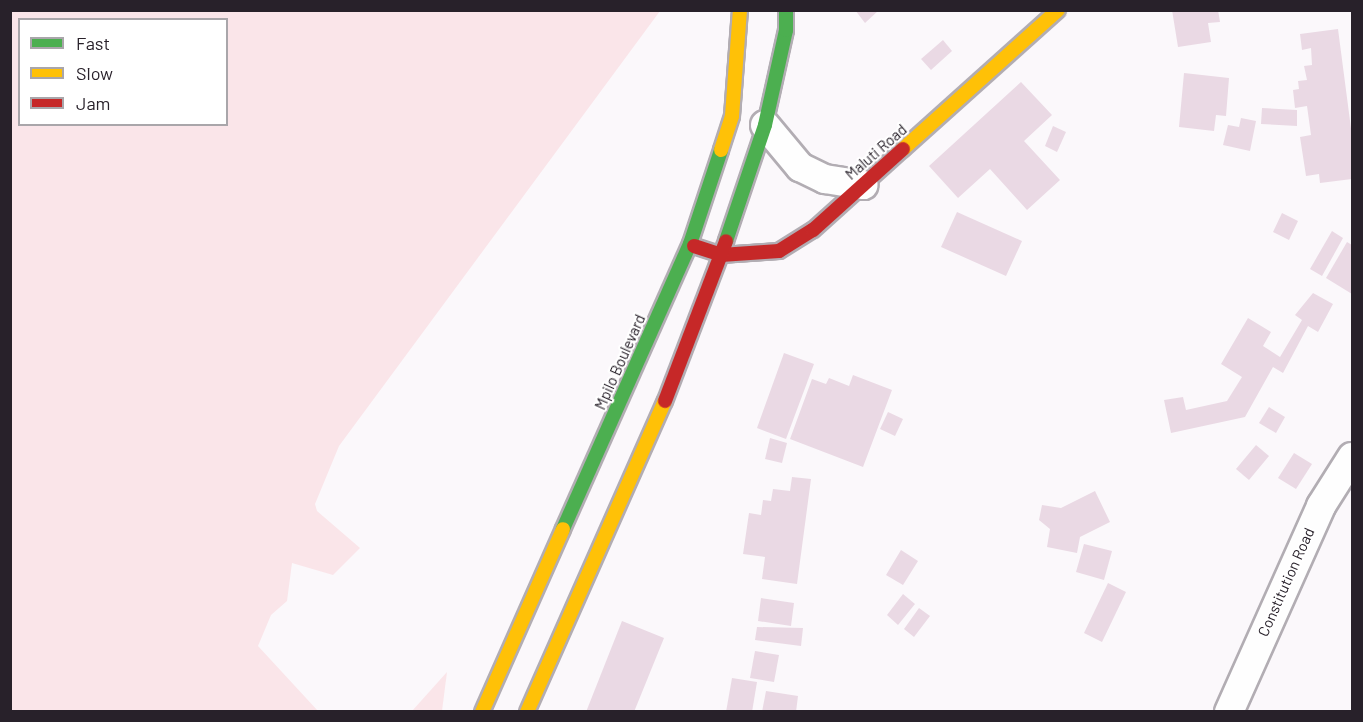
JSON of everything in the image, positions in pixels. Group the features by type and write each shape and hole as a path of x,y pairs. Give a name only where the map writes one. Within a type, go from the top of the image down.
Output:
{"main road":[{"name":"Mpilo Boulevard","path":"482,711 690,244 732,116 740,10"},
{"path":"526,711 659,416 722,255 765,124 786,30 786,10"},
{"name":"Maluti Road","path":"690,244 722,255 779,251 813,230 1058,10"}],"street":[{"path":"765,124 800,167 825,179 864,185"},
{"name":"Constitution Road","path":"1229,711 1321,506 1353,457"}],"shaded area":[{"path":"10,11 660,11 339,446 315,504 317,511 360,548 333,575 292,563 287,601 271,615 258,646 318,711 11,711"},
{"path":"447,672 442,711 412,711"}],"building":[{"path":"855,10 879,10 865,23"},
{"path":"1172,10 1218,10 1220,22 1208,23 1211,42 1178,47"},
{"path":"1338,29 1352,136 1352,179 1320,183 1319,174 1306,176 1300,137 1311,135 1307,106 1295,108 1293,90 1299,89 1298,81 1307,80 1304,66 1312,65 1311,48 1302,50 1300,34"},
{"path":"943,40 952,51 931,70 921,59"},
{"path":"1184,73 1229,78 1226,116 1216,115 1214,131 1179,127"},
{"path":"1021,82 1052,115 1024,141 1060,180 1027,210 990,169 958,198 929,166"},
{"path":"1262,108 1297,110 1297,126 1261,124"},
{"path":"1241,118 1256,121 1250,151 1223,145 1228,125 1239,127"},
{"path":"1053,126 1066,132 1057,152 1045,146"},
{"path":"957,212 1022,241 1006,276 941,247"},
{"path":"1282,213 1298,221 1289,240 1273,232"},
{"path":"1332,231 1343,238 1322,276 1310,269"},
{"path":"1347,242 1352,245 1352,294 1326,278"},
{"path":"1313,293 1333,304 1318,332 1308,326 1283,373 1273,367 1245,417 1171,433 1164,400 1183,397 1186,410 1227,401 1242,377 1221,364 1248,318 1271,332 1263,346 1280,357 1302,320 1295,315"},
{"path":"784,353 814,364 786,439 757,428"},
{"path":"853,375 892,390 863,467 790,439 812,379 826,384 829,378 849,386"},
{"path":"1269,407 1285,417 1276,433 1259,423"},
{"path":"888,412 903,419 895,436 880,429"},
{"path":"770,438 787,443 782,463 765,459"},
{"path":"1256,445 1269,456 1249,480 1236,469"},
{"path":"1294,453 1312,464 1296,489 1278,478"},
{"path":"792,477 811,479 797,584 762,579 765,557 743,554 749,513 761,515 763,500 771,501 773,489 790,491"},
{"path":"1095,491 1110,522 1080,537 1077,553 1047,547 1050,529 1039,520 1042,505 1061,508"},
{"path":"1084,544 1112,551 1104,580 1076,572"},
{"path":"901,550 918,561 903,585 886,575"},
{"path":"1108,583 1126,592 1102,642 1084,633"},
{"path":"903,594 915,604 898,625 887,615"},
{"path":"761,598 794,603 791,626 758,621"},
{"path":"919,608 930,616 914,637 904,629"},
{"path":"622,621 664,638 634,712 586,712"},
{"path":"757,627 803,628 801,646 755,640"},
{"path":"755,651 779,655 774,682 750,678"},
{"path":"732,678 757,682 752,712 726,712"},
{"path":"766,691 798,696 796,712 762,712"}],"traffic: fast":[{"path":"726,241 765,125 786,30 786,10"},
{"path":"563,529 690,244 721,150"}],"traffic: slow":[{"path":"721,150 732,116 740,10"},
{"path":"903,149 1058,10"},
{"path":"527,712 665,401"},
{"path":"482,712 563,529"}],"traffic: jam":[{"path":"694,246 721,255 779,251 813,230 903,149"},
{"path":"665,401 726,241"}]}
